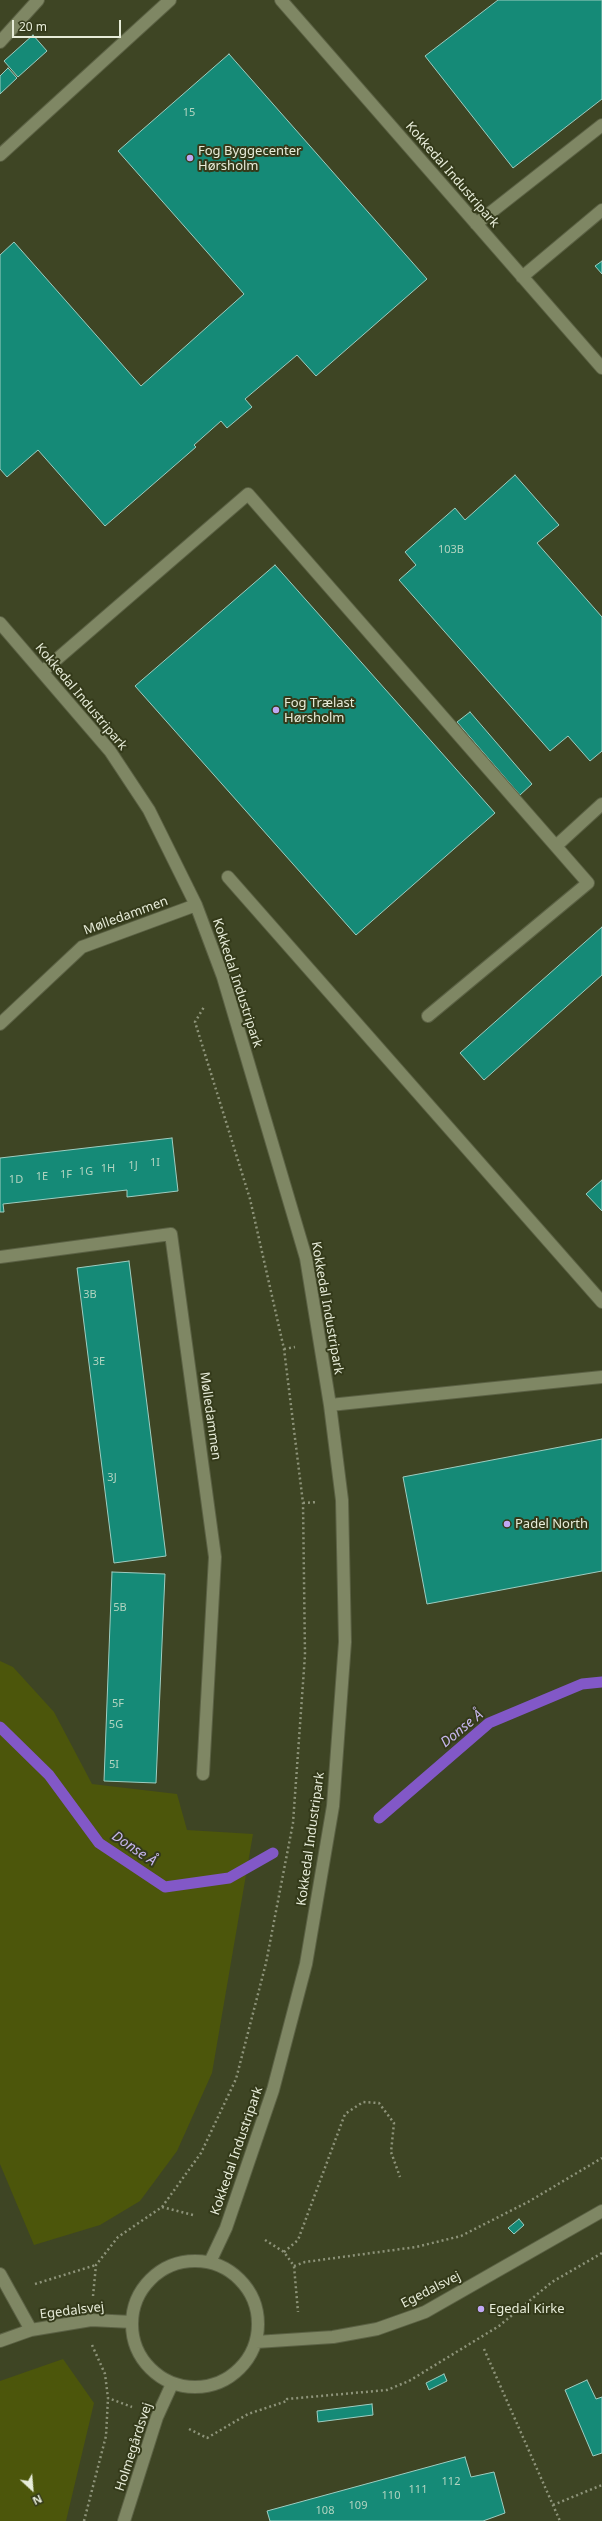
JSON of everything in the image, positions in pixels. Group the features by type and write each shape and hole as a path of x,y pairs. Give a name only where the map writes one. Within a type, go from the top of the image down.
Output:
{"street":[{"path":"0,42 38,0"},
{"path":"0,155 170,0"},
{"name":"Kokkedal Industripark","path":"281,0 602,368"},
{"path":"476,224 602,125"},
{"path":"522,277 602,210"},
{"path":"42,672 248,494 588,883 428,1016"},
{"name":"Kokkedal Industripark","path":"0,623 110,751 149,810 196,905 223,977 306,1258 330,1406 342,1500 345,1642 333,1806 306,1964 273,2090 226,2228 210,2262"},
{"path":"556,846 602,804"},
{"path":"228,877 602,1302"},
{"name":"Mølledammen","path":"0,1024 82,947 196,905"},
{"name":"Mølledammen","path":"0,1256 171,1234 215,1557 203,1774"},
{"path":"330,1406 602,1377"},
{"name":"Egedalsvej","path":"256,2342 333,2337 377,2329 425,2312 602,2211"},
{"path":"188,2261 210,2262 229,2270 244,2284 253,2298 259,2321 256,2342 244,2365 223,2381 198,2388 172,2384 155,2374 142,2359 134,2341 132,2322 136,2300 148,2281 166,2268 188,2261"},
{"name":"Egedalsvej","path":"0,2274 8,2292 32,2330 91,2320 132,2322"},
{"path":"0,2341 32,2330"},
{"name":"Holmegårdsvej","path":"124,2521 157,2417 172,2384"}],"path":[{"path":"92,2300 96,2265 118,2237 162,2207 201,2153 236,2080 266,1963 293,1823 305,1655 303,1503 284,1349 250,1199 195,1022 223,977"},
{"path":"284,2252 298,2240 345,2114 363,2102 379,2103 394,2123 391,2152 400,2177"},
{"path":"294,2266 318,2260 416,2247 461,2236 528,2202 602,2158"},
{"path":"162,2207 193,2215"},
{"path":"265,2240 284,2252 294,2266 298,2312"},
{"path":"189,2429 207,2438 248,2414 286,2401 287,2399 387,2390 409,2382 499,2326 552,2282 602,2253"},
{"path":"8,2292 96,2265"},
{"path":"84,2521 106,2436 108,2398 105,2374 92,2348 92,2342"},
{"path":"484,2349 560,2521"},
{"path":"108,2398 132,2407"},
{"path":"553,2505 602,2485"}],"green space":[{"path":"0,1661 13,1667 54,1712 92,1784 177,1794 187,1830 253,1834 212,2073 177,2151 140,2201 100,2225 34,2245 0,2164"},
{"path":"63,2359 94,2403 66,2521 0,2521 0,2381"}],"building":[{"path":"498,0 602,0 602,99 513,168 425,56"},
{"path":"33,35 47,51 18,77 4,61"},
{"path":"229,54 427,279 316,376 297,355 245,399 252,407 227,428 221,421 194,445 196,447 105,526 38,450 7,477 0,469 0,255 14,242 141,386 244,294 118,151"},
{"path":"8,68 17,78 0,94 0,76"},
{"path":"602,261 602,274 595,266"},
{"path":"515,475 559,525 537,543 602,617 602,751 590,761 568,736 550,751 399,580 416,565 405,552 455,508 465,520"},
{"path":"275,565 495,813 356,935 135,686"},
{"path":"470,712 532,784 520,795 457,722"},
{"path":"602,927 602,975 484,1080 460,1053"},
{"path":"172,1138 178,1191 127,1197 127,1190 3,1204 4,1212 0,1212 0,1158"},
{"path":"602,1180 602,1211 586,1194"},
{"path":"129,1261 166,1556 114,1563 77,1268"},
{"name":"Padel North","path":"602,1439 602,1571 427,1604 403,1477"},
{"path":"112,1572 165,1574 156,1783 104,1781"},
{"path":"519,2219 524,2225 514,2234 508,2228"},
{"path":"444,2374 447,2381 429,2390 426,2383"},
{"path":"587,2380 596,2399 602,2397 602,2453 593,2456 565,2390"},
{"path":"372,2404 373,2415 318,2422 317,2411"},
{"path":"465,2457 471,2477 494,2472 505,2513 483,2521 270,2521 267,2511"}],"waterway":[{"name":"Donse Å","path":"379,1818 489,1723 582,1684 602,1682"},
{"name":"Donse Å","path":"0,1727 49,1775 99,1843 165,1887 229,1878 273,1853"}],"place":[{"name":"Fog Byggecenter Hørsholm","path":"190,158"},
{"name":"Fog Trælast Hørsholm","path":"276,710"},
{"name":"Padel North","path":"507,1524"},
{"name":"Egedal Kirke","path":"481,2309"}]}
